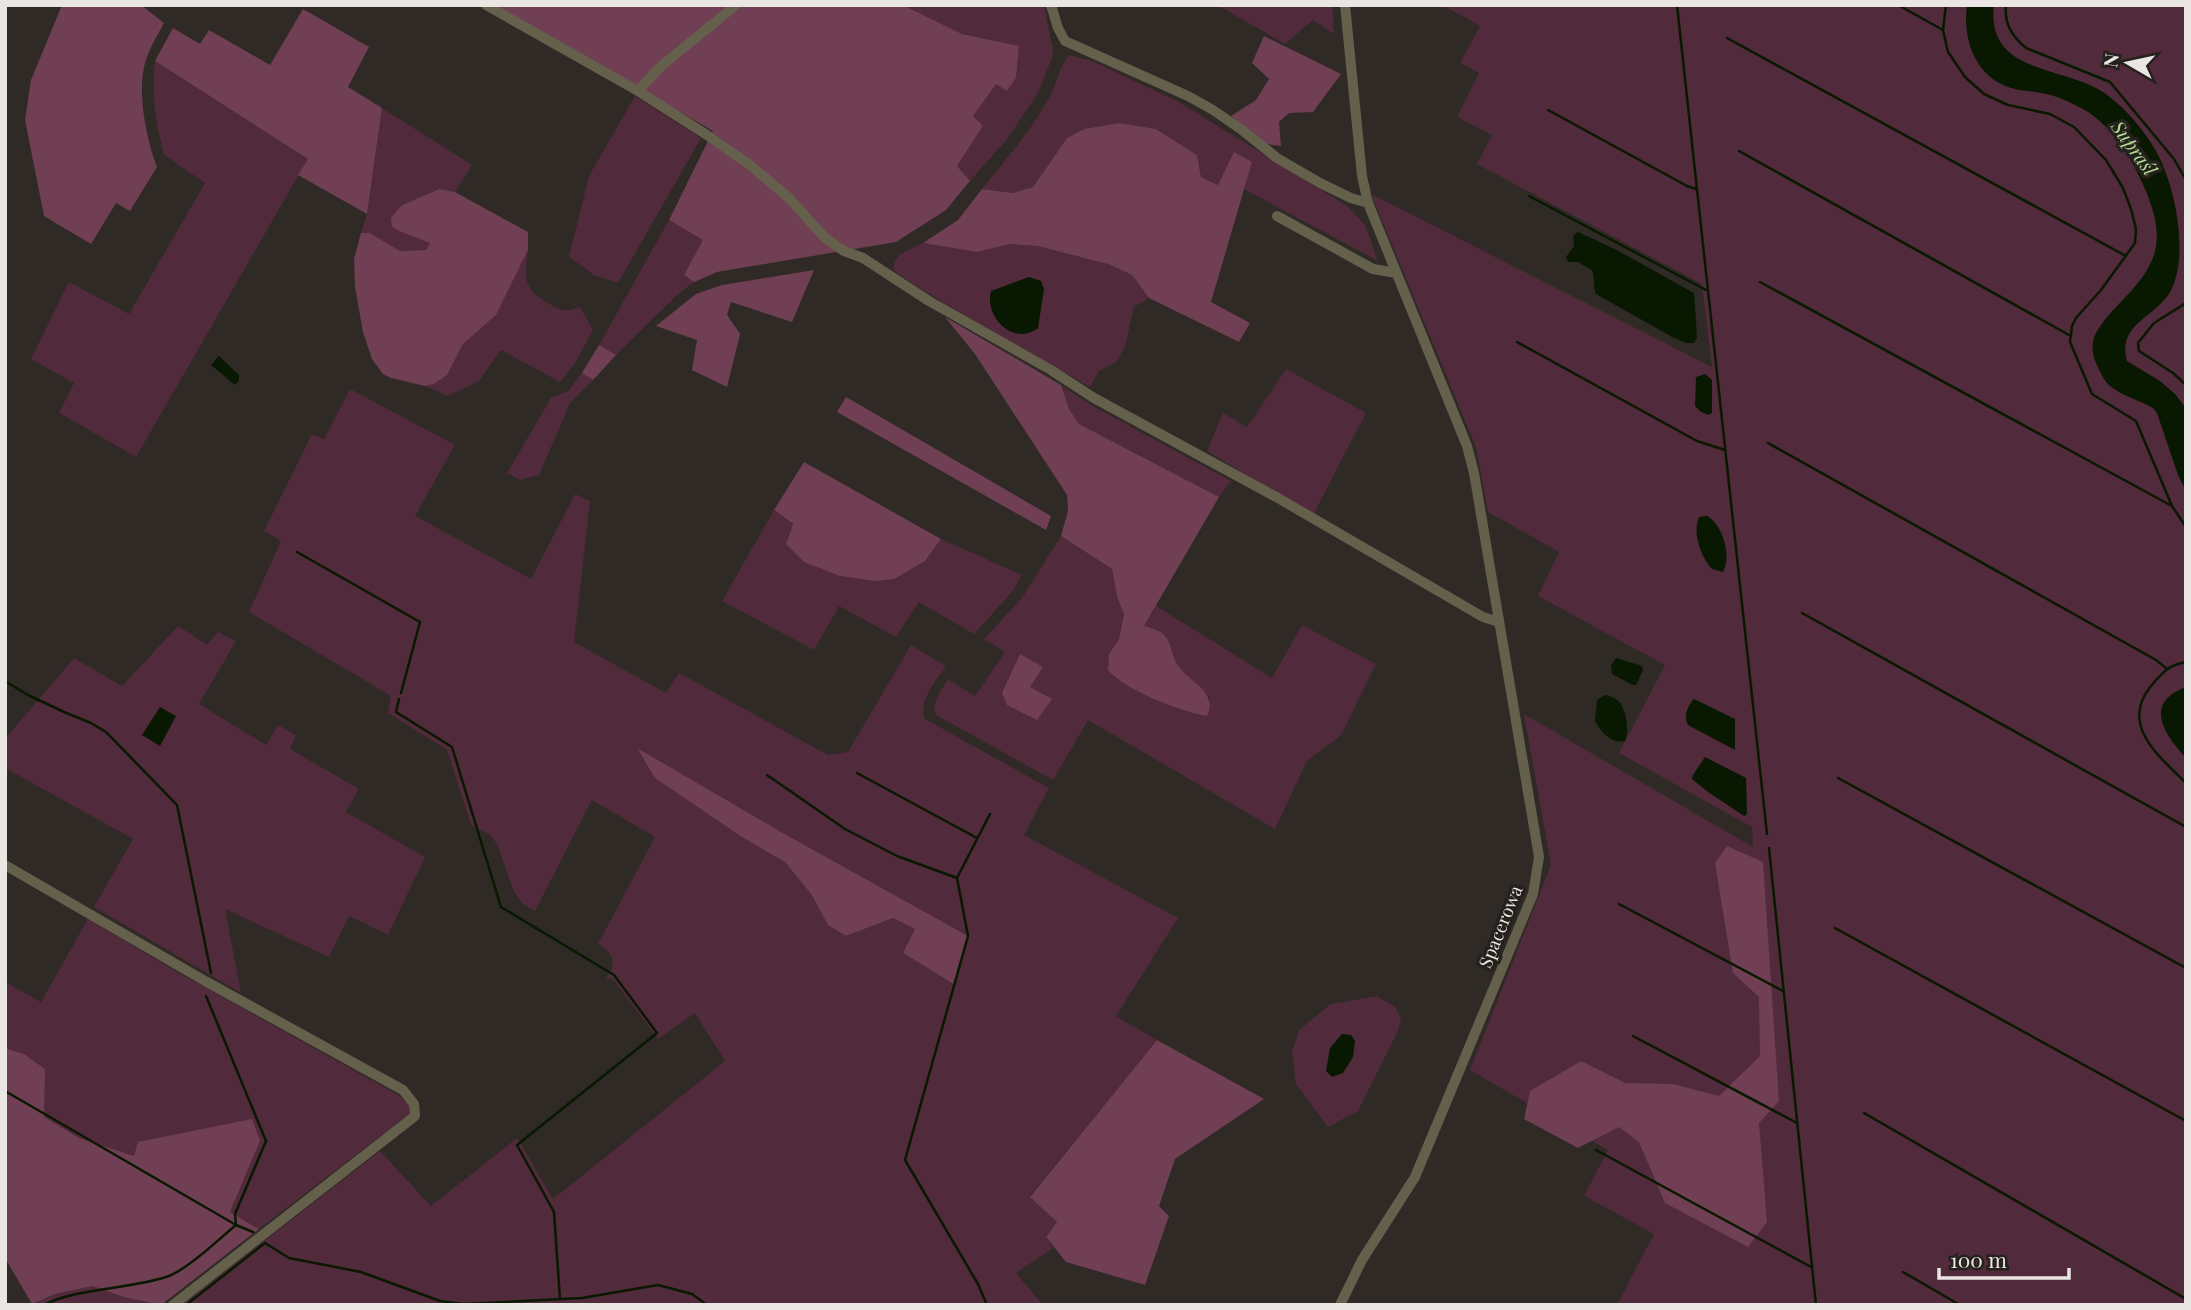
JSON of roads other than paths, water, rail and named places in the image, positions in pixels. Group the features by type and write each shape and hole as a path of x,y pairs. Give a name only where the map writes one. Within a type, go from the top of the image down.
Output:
{"street":[{"path":"486,5 708,135 750,165 789,198 825,238 844,251 863,258 929,301 1051,370 1094,398 1278,498 1483,617 1499,622"},
{"path":"638,92 660,67 736,5"},
{"path":"1051,5 1065,41 1196,101 1288,164 1351,198 1368,203"},
{"name":"Spacerowa","path":"1340,1305 1362,1260 1415,1177 1533,894 1539,858 1474,473 1467,446 1368,203 1362,176 1345,5"},
{"path":"1277,216 1373,269 1396,273"},
{"path":"5,865 205,981 403,1090 414,1104 415,1116 173,1305"}],"water":[{"name":"Supraśl","path":"1967,5 1994,5 1994,27 2001,43 2012,55 2045,70 2081,81 2114,100 2142,130 2161,161 2178,219 2179,260 2176,278 2169,294 2132,330 2125,349 2127,361 2160,381 2186,408 2186,491 2157,413 2153,408 2110,386 2100,372 2093,352 2096,333 2137,284 2151,263 2155,251 2156,224 2141,180 2117,139 2091,114 2056,97 2002,84 1981,68 1974,57 1967,32"},
{"path":"1578,232 1615,249 1694,293 1697,337 1694,343 1674,338 1596,294 1592,270 1578,262 1568,262 1566,257 1574,246 1573,236"},
{"path":"1029,277 1041,281 1044,289 1038,328 1020,334 1003,326 996,319 990,301 991,291"},
{"path":"219,356 239,375 235,385 211,365"},
{"path":"1705,374 1712,380 1712,413 1709,415 1695,406 1696,377"},
{"path":"1707,516 1718,526 1724,541 1727,558 1723,572 1712,569 1699,544 1697,523 1699,517"},
{"path":"1616,658 1642,666 1643,670 1636,685 1612,674 1611,665"},
{"path":"2186,687 2186,758 2165,729 2161,710 2165,701"},
{"path":"1605,695 1616,699 1625,712 1625,741 1611,739 1595,721 1597,700"},
{"path":"1694,699 1735,719 1735,750 1688,725 1687,711"},
{"path":"160,707 176,716 160,746 142,735"},
{"path":"1705,757 1746,778 1747,814 1744,816 1692,779"},
{"path":"1342,1034 1351,1035 1355,1041 1353,1057 1343,1073 1332,1077 1326,1071 1330,1048"}],"waterway":[{"path":"1677,5 1767,834"},
{"path":"1898,5 1943,30"},
{"path":"1946,5 1943,30 1948,52 1965,77 1984,94 2008,105 2050,114 2074,127 2106,160 2123,188 2136,229 2135,243 2101,290 2076,318 2070,342 2092,394 2136,421 2172,506 2186,527"},
{"path":"2006,5 2006,18 2010,29 2026,48 2110,82 2174,159 2186,180"},
{"path":"1727,38 2126,256"},
{"path":"1548,110 1696,189"},
{"path":"1739,151 2069,335"},
{"path":"1529,196 1708,291"},
{"path":"1760,282 2172,506"},
{"path":"2186,303 2154,323 2138,343 2139,351 2173,373 2186,385"},
{"path":"1517,342 1697,441 1725,450"},
{"path":"1768,443 2166,668"},
{"path":"297,552 420,622 401,693"},
{"path":"1802,613 2186,827"},
{"path":"2186,662 2170,667 2159,677 2142,700 2139,714 2146,739 2186,783"},
{"path":"5,681 26,694 106,732 177,805 211,973"},
{"path":"399,699 396,712 452,747 501,907 614,975 657,1033 517,1145 554,1212 560,1299"},
{"path":"857,773 977,838"},
{"path":"767,775 845,829 897,856 957,878"},
{"path":"1838,778 2186,968"},
{"path":"987,1305 978,1284 905,1160 968,936 957,878 990,814"},
{"path":"1769,848 1816,1305"},
{"path":"1619,904 1783,991"},
{"path":"1835,928 2186,1121"},
{"path":"44,1305 72,1295 152,1281 174,1274 236,1225 235,1214 266,1141 206,996"},
{"path":"1633,1036 1797,1123"},
{"path":"5,1091 236,1225 253,1232"},
{"path":"1864,1113 2186,1299"},
{"path":"1596,1150 1811,1267"},
{"path":"186,1305 265,1243 289,1258 361,1272 440,1301 463,1304 582,1298 658,1285 692,1294 707,1305"},
{"path":"1903,1272 1960,1305"}]}
